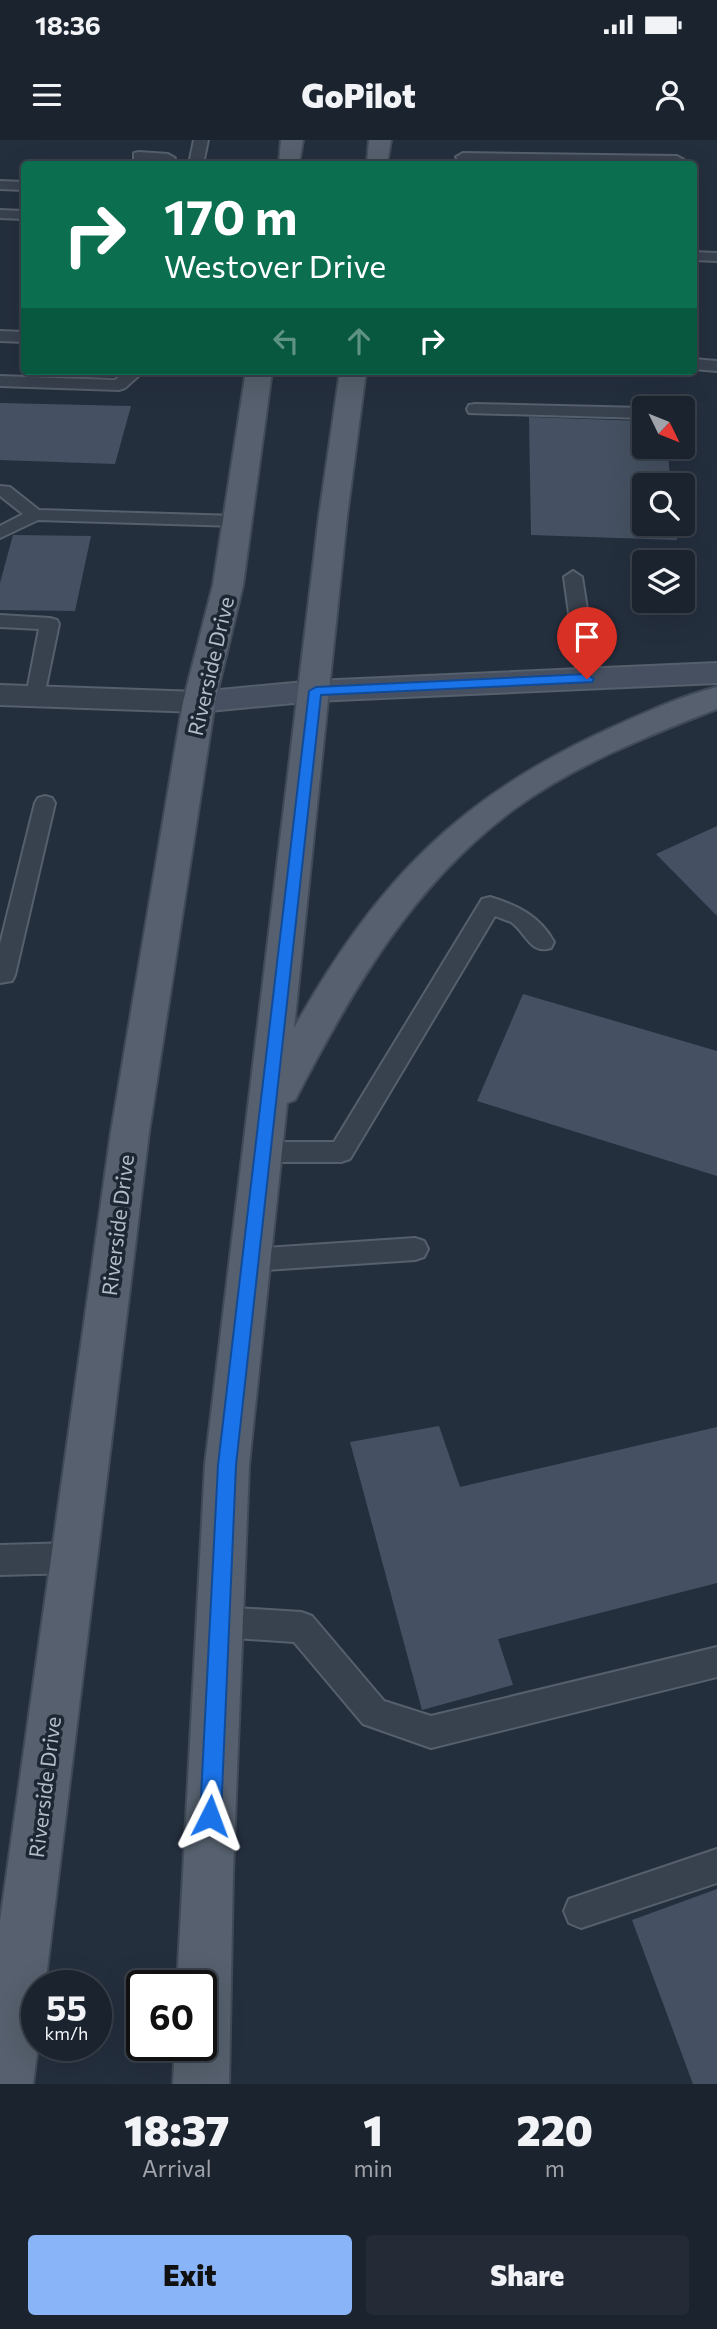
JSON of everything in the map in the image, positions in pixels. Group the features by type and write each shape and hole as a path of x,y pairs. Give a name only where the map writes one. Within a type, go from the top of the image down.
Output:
{"main road":[{"path":"289,161 292,140"},
{"path":"377,161 380,140"},
{"name":"Riverside Drive","path":"5,2084 130,1132 199,702 228,585 258,375"},
{"path":"201,2084 207,1872 227,1465 316,691 333,516 352,375"},
{"path":"199,702 316,691 717,673"},
{"path":"265,1135 306,1037 352,960 405,892 463,833 502,802 576,757 653,721 717,697"}],"street":[{"path":"0,695 199,702"}],"lane":[{"path":"196,161 199,140"},
{"path":"456,140 463,161 492,157 676,158"},
{"path":"492,157 500,150 631,154 643,148"},
{"path":"139,156 169,158 168,161"},
{"path":"0,185 21,186"},
{"path":"0,214 21,215"},
{"path":"697,256 717,257"},
{"path":"0,337 21,337"},
{"path":"697,365 717,366"},
{"path":"0,381 119,385 131,375"},
{"path":"475,409 632,414"},
{"path":"0,491 4,491 35,515"},
{"path":"0,533 35,515 237,521"},
{"path":"573,577 587,679"},
{"path":"0,621 50,624 36,696"},
{"path":"4,975 7,934 45,803"},
{"path":"265,1135 341,1152 490,905 520,917 543,942"},
{"path":"251,1260 415,1249"},
{"path":"0,1560 74,1558"},
{"path":"220,1622 301,1627 374,1713 431,1732 717,1662"},
{"path":"580,1911 717,1866"}],"building":[{"path":"0,403 131,406 115,464 0,460"},
{"path":"529,417 632,421 632,459 668,459 670,473 632,473 632,536 677,536 677,540 531,535"},
{"path":"13,535 91,536 75,611 0,610 0,583"},
{"path":"717,826 717,916 656,854"},
{"path":"523,994 717,1051 717,1176 477,1101"},
{"path":"439,1426 460,1487 717,1427 717,1583 498,1639 513,1685 422,1710 350,1442"},
{"path":"717,1889 717,2084 693,2084 632,1920"}],"route":[{"path":"210,1816 227,1465 316,691 587,679"}]}
